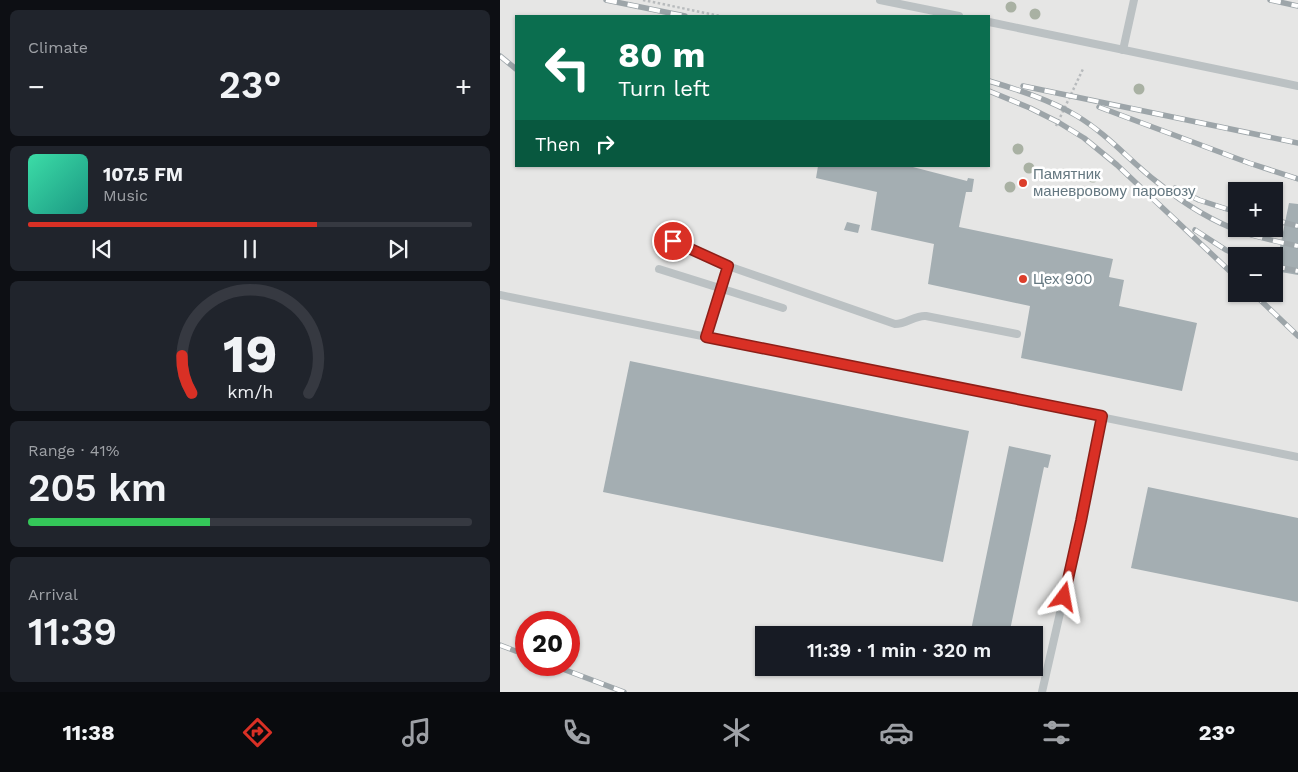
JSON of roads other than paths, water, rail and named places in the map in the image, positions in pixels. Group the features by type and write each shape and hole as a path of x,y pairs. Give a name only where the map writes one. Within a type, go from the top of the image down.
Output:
{"lane":[{"path":"880,0 954,15"},
{"path":"1123,50 1134,0"},
{"path":"990,22 1298,86"},
{"path":"673,241 728,266 895,324 905,322 920,315 1017,334"},
{"path":"706,337 728,266"},
{"path":"659,269 783,308"},
{"path":"500,295 1298,457"},
{"path":"1042,692 1081,521 1102,416"}],"railway":[{"path":"606,0 680,15"},
{"path":"1270,0 1298,6"},
{"path":"500,56 515,68"},
{"path":"990,81 1045,100 1077,116 1108,139 1167,190 1208,217 1242,232 1298,246"},
{"path":"1023,86 1298,143"},
{"path":"990,91 1030,108 1084,138 1117,165 1228,269"},
{"path":"1099,107 1249,163 1298,179"},
{"path":"1175,188 1199,200 1228,209"},
{"path":"1283,222 1298,226"},
{"path":"1195,230 1228,251"},
{"path":"1283,268 1298,271"},
{"path":"1262,302 1298,336"},
{"path":"500,645 515,651"},
{"path":"580,676 624,692"}],"place":[{"name":"Памятник маневровому паровозу","path":"1023,183"},
{"name":"Цех 900","path":"1023,279"}]}
